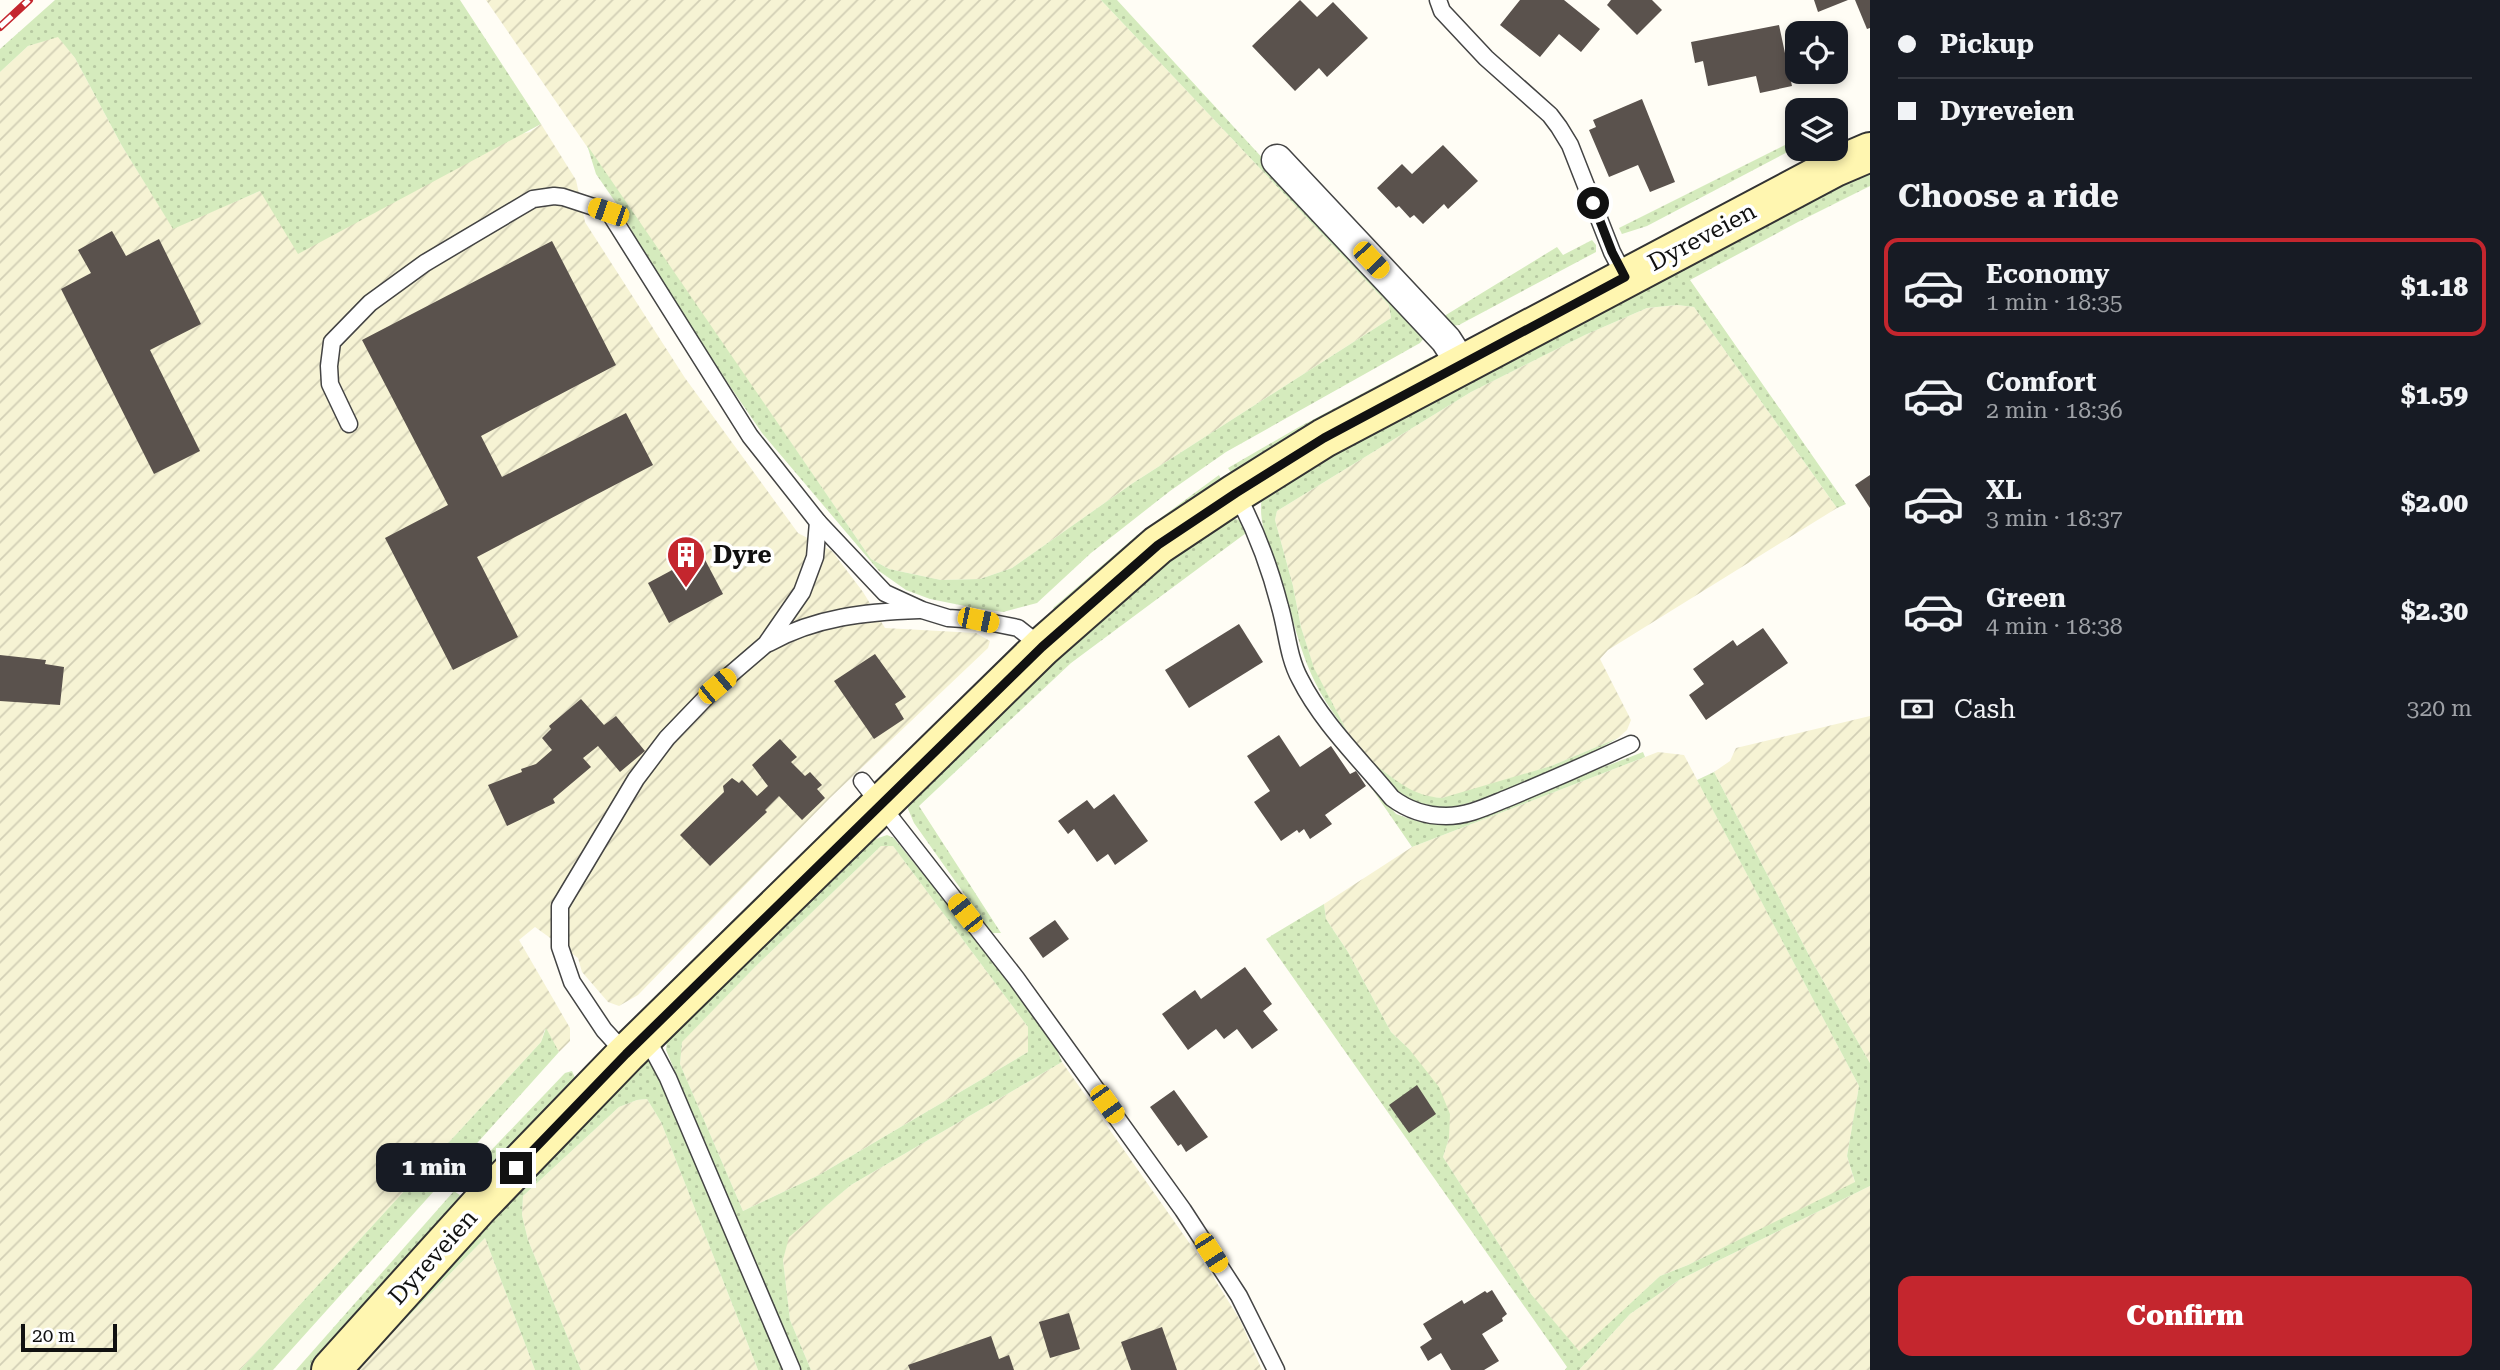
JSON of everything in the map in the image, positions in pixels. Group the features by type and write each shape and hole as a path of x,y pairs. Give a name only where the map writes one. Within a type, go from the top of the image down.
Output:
{"main road":[{"name":"Dyreveien","path":"1848,155 1870,152"},
{"name":"Dyreveien","path":"331,1370 479,1206 871,793 1158,545 1324,438 1661,260 1826,161"}],"street":[{"path":"1277,160 1446,340 1462,365"}],"lane":[{"path":"1438,0 1442,11 1486,58 1550,115 1559,127 1570,145 1612,252 1625,277"},
{"path":"349,424 330,384 332,342 370,303 425,263 533,200 563,197 608,212 750,436 818,522 886,593 922,610 948,618 978,620 1018,628 1042,647"},
{"path":"1236,493 1250,519 1272,581 1290,653 1300,680 1329,723 1392,798 1405,807 1426,814 1448,816 1474,811 1552,780 1631,744"},
{"path":"766,644 802,592 815,557 818,522"},
{"path":"792,1370 668,1078 635,1044 604,1030 572,982 560,947 561,906 636,779 667,738 717,686 766,644 793,630 830,618 880,611 922,610"},
{"path":"871,793 1016,978 1183,1210 1239,1296 1276,1370"}],"shaded area":[{"path":"486,0 1101,0 1389,305 1391,318 1133,483 1012,568 980,579 941,580 889,569 871,559"},
{"path":"58,36 75,58 122,146 173,228 260,191 530,132 541,124 576,180 585,222 685,378 798,533 832,551 863,592 885,628 976,633 990,641 988,648 830,798 638,995 619,1006 608,1002 582,972 578,958 535,927 519,940 570,1028 570,1041 559,1052 545,1029 541,1042 240,1370 0,1370 0,72 28,46"},
{"path":"1677,305 1694,307 1837,508 1608,650 1600,659 1631,720 1627,730 1618,738 1551,766 1461,794 1442,798 1425,797 1404,787 1370,761 1347,731 1314,669 1275,520 1277,511 1471,392 1585,335 1647,308"},
{"path":"1870,716 1870,1063 1813,963 1714,772 1730,761 1736,748"},
{"path":"1658,752 1684,755 1859,1086 1847,1156 1855,1183 1688,1265 1660,1276 1579,1352 1531,1294 1443,1157 1449,1138 1409,1049 1391,1032 1348,952 1326,919 1324,904 1412,847"},
{"path":"881,846 893,846 1028,1027 1028,1052 819,1175 743,1211 680,1064 682,1041"},
{"path":"1062,1062 1214,1278 1240,1320 1262,1370 811,1370 790,1320 783,1260 788,1237 851,1185"},
{"path":"647,1099 661,1122 758,1370 581,1370 528,1240 522,1215 523,1196 619,1107"},
{"path":"1870,1186 1870,1370 1579,1370 1630,1314 1679,1280"},
{"path":"485,1238 535,1370 356,1370 363,1363"}],"green space":[{"path":"55,0 460,0 541,124 298,254 260,191 173,229 122,146 75,58 58,37 28,46 0,72 0,49"},
{"path":"1101,0 1117,0 1424,338 1420,343 1226,452 1170,491 1091,553 1037,603 1003,612 930,599 906,590 879,571 762,433 646,260 623,213 596,174 587,145 871,559 889,569 941,580 980,579 1012,568 1133,483 1391,318 1389,305"},
{"path":"1785,145 1785,153 1647,226 1622,234 1619,228"},
{"path":"1870,169 1870,186 1690,280 1846,504 1837,508 1694,307 1677,305 1647,308 1585,335 1471,392 1277,511 1275,520 1301,627 1314,668 1347,731 1320,692 1304,656 1263,526 1262,496 1270,488"},
{"path":"1592,240 1596,245 1596,252 1459,325 1450,326 1441,318 1557,247 1563,255"},
{"path":"1431,357 1434,362 1232,474 1228,468 1299,427"},
{"path":"1219,475 1222,481 1058,613 1053,608 1136,536"},
{"path":"1229,517 1239,520 1246,533 1071,663 919,806 1001,933 992,933 914,823 908,809 909,796 1174,553"},
{"path":"1618,738 1585,757 1487,798 1443,810 1419,806 1395,789 1370,761 1412,790 1442,798 1551,766"},
{"path":"1643,752 1645,757 1412,847 1359,770 1396,814 1434,824 1470,818"},
{"path":"1714,772 1813,963 1870,1063 1870,1186 1679,1280 1630,1314 1579,1370 1565,1370 1567,1367 1266,939 1324,904 1326,919 1348,952 1391,1032 1409,1049 1439,1087 1450,1114 1449,1138 1443,1157 1531,1294 1579,1351 1660,1276 1688,1265 1855,1182 1847,1156 1859,1086 1697,780"},
{"path":"864,792 869,793 645,1015 641,1010"},
{"path":"887,835 894,838 998,967 1054,1043 1062,1062 851,1185 789,1237 783,1260 790,1320 811,1370 799,1370 666,1050 667,1039 867,842","holes":["881,846 893,846 1028,1027 1028,1052 819,1175 743,1211 680,1064 682,1042 756,966"]},
{"path":"546,1028 559,1052 273,1370 240,1370 541,1042"},
{"path":"642,1059 655,1067 786,1370 758,1370 661,1122 647,1099 619,1107 523,1196 522,1215 528,1240 581,1370 535,1370 485,1238 356,1370 389,1324"},
{"path":"572,1071 576,1080 475,1186 468,1179 480,1162 565,1073"},
{"path":"454,1191 464,1198 313,1370 296,1370"}],"building":[{"path":"1300,0 1317,17 1333,2 1368,38 1327,77 1319,68 1295,91 1252,46"},
{"path":"1520,0 1564,0 1600,29 1581,52 1559,34 1540,57 1500,25"},
{"path":"1611,0 1652,0 1662,10 1637,35 1607,5"},
{"path":"1814,0 1848,0 1818,12"},
{"path":"1855,0 1870,0 1870,28 1867,29"},
{"path":"1779,25 1785,53 1785,84 1792,86 1760,93 1756,76 1708,86 1703,61 1695,63 1691,42"},
{"path":"1642,99 1675,182 1650,192 1638,165 1609,177 1589,130 1596,127 1593,120"},
{"path":"1443,145 1478,181 1448,209 1444,204 1423,224 1414,215 1410,218 1399,206 1396,208 1377,188 1402,164 1412,174"},
{"path":"112,231 126,256 159,239 201,324 150,350 200,451 154,474 61,289 91,273 78,250"},
{"path":"552,241 616,365 481,436 502,477 626,413 653,465 477,557 518,637 453,670 385,538 448,505 362,340"},
{"path":"1870,475 1870,508 1855,485"},
{"name":"Dyre","path":"702,554 723,594 669,623 648,583"},
{"path":"1239,624 1263,662 1189,708 1165,670"},
{"path":"1763,628 1788,663 1706,720 1689,695 1704,684 1693,669 1733,640 1737,646"},
{"path":"875,654 906,697 895,704 904,719 874,739 834,681"},
{"path":"0,655 46,660 45,664 64,667 60,705 0,701"},
{"path":"581,699 604,725 616,716 645,751 620,772 598,746 583,758 591,767 553,799 555,803 507,826 488,785 522,772 521,769 536,764 552,750 542,738 551,729 549,726"},
{"path":"1279,735 1300,767 1331,746 1350,774 1356,771 1366,786 1325,815 1332,824 1310,839 1304,829 1299,833 1297,830 1281,841 1254,802 1270,791 1247,756"},
{"path":"780,739 797,757 791,762 805,776 810,772 822,785 817,789 825,798 802,820 779,796 765,810 767,812 710,866 680,835 724,792 723,786 732,778 739,783 742,780 757,796 768,786 752,765"},
{"path":"1114,794 1148,841 1115,865 1108,854 1097,862 1074,829 1068,834 1058,821 1087,800 1094,809"},
{"path":"1055,920 1069,939 1043,958 1029,938"},
{"path":"1245,967 1272,1004 1263,1011 1278,1030 1252,1049 1237,1029 1224,1039 1216,1029 1188,1050 1162,1014 1195,990 1201,999"},
{"path":"1417,1085 1436,1114 1409,1133 1389,1105"},
{"path":"1174,1090 1208,1137 1186,1152 1181,1144 1178,1146 1150,1107"},
{"path":"1492,1290 1507,1314 1502,1318 1503,1321 1482,1334 1499,1361 1484,1370 1451,1370 1441,1353 1428,1361 1420,1347 1432,1339 1423,1324 1462,1300 1464,1304 1485,1291 1487,1293"},
{"path":"1069,1313 1080,1349 1050,1358 1039,1322"},
{"path":"1162,1327 1177,1370 1131,1370 1121,1342"},
{"path":"991,1336 999,1359 1009,1355 1014,1370 910,1370 908,1365"}],"railway":[{"path":"0,27 29,0"}],"place":[{"name":"Dyre","path":"686,589"}],"route":[{"path":"516,1168 626,1054 1042,647 1158,545 1324,438 1625,277 1593,203"}]}
